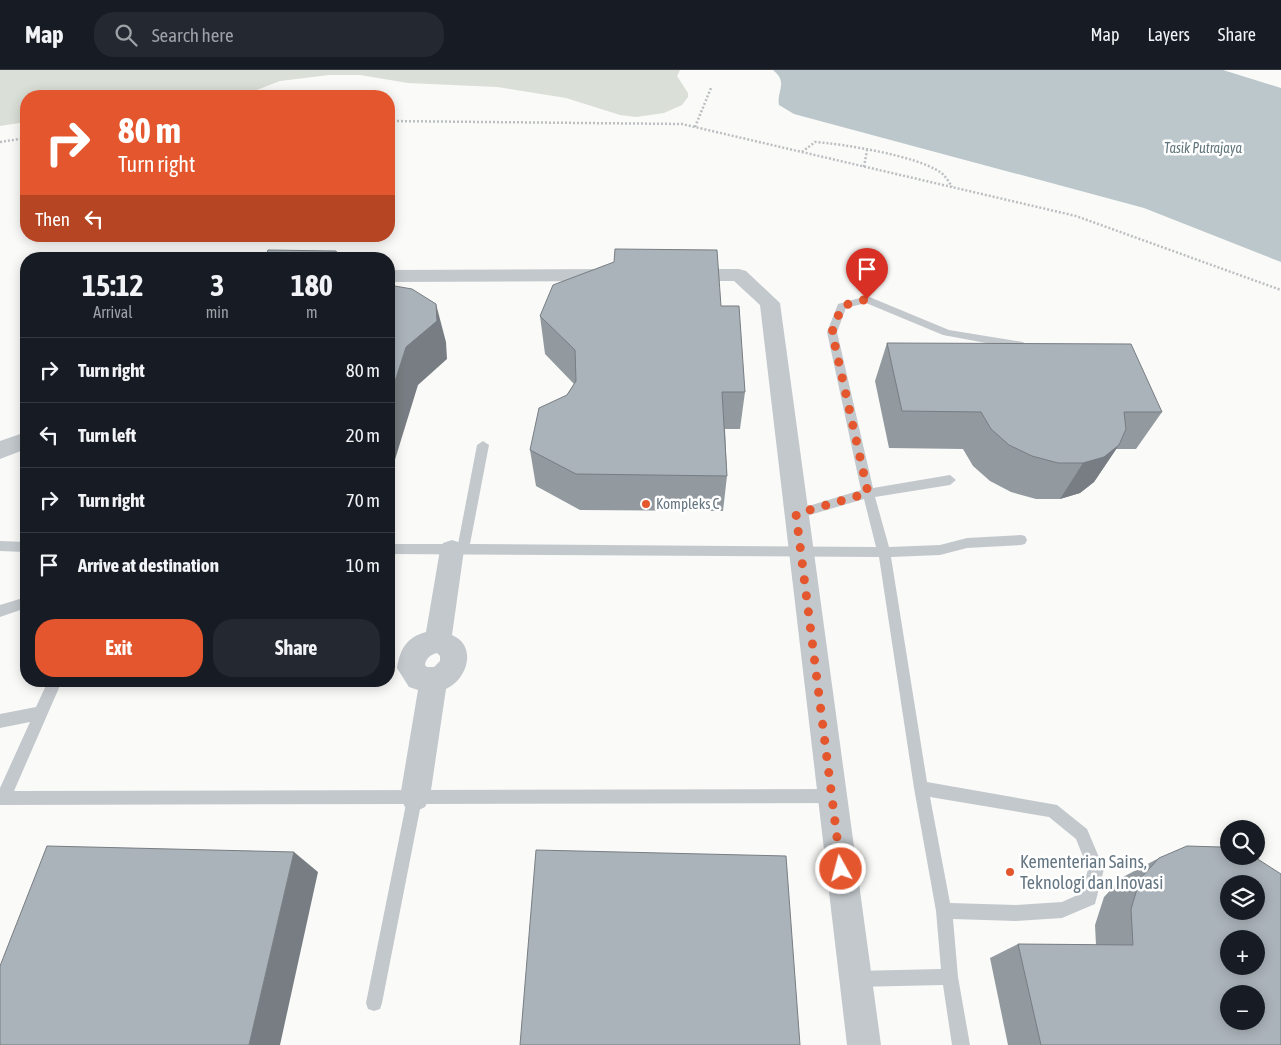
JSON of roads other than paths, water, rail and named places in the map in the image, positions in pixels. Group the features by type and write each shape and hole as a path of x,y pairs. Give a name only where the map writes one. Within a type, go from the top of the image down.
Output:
{"street":[{"path":"395,276 629,275"},
{"path":"669,275 739,275 770,303 864,1045"},
{"path":"0,450 20,442"},
{"path":"415,797 433,681 426,681 414,674 411,661 413,654 418,648 438,641 458,550"}],"lane":[{"path":"961,1045 950,977 944,911 921,788 884,552 868,493 832,332 842,306 867,299 947,333 1038,349"},
{"path":"458,550 483,444"},
{"path":"796,514 868,493 950,480"},
{"path":"395,549 884,552 940,550 967,543 1021,540"},
{"path":"0,546 20,546"},
{"path":"0,611 20,605"},
{"path":"53,687 2,798 832,796"},
{"path":"0,721 41,714"},
{"path":"921,788 1052,810 1082,834 1096,869 1089,898 1062,910 1016,913 944,911"},
{"path":"374,1003 415,797"},
{"path":"855,979 950,977"}],"water":[{"name":"Tasik Putrajaya","path":"773,70 1223,70 1281,88 1281,262 1144,208 794,114 779,105 781,83 778,75"}],"place":[{"name":"Kompleks C","path":"646,504"},
{"name":"Kementerian Sains, Teknologi dan Inovasi","path":"1010,872"}]}
